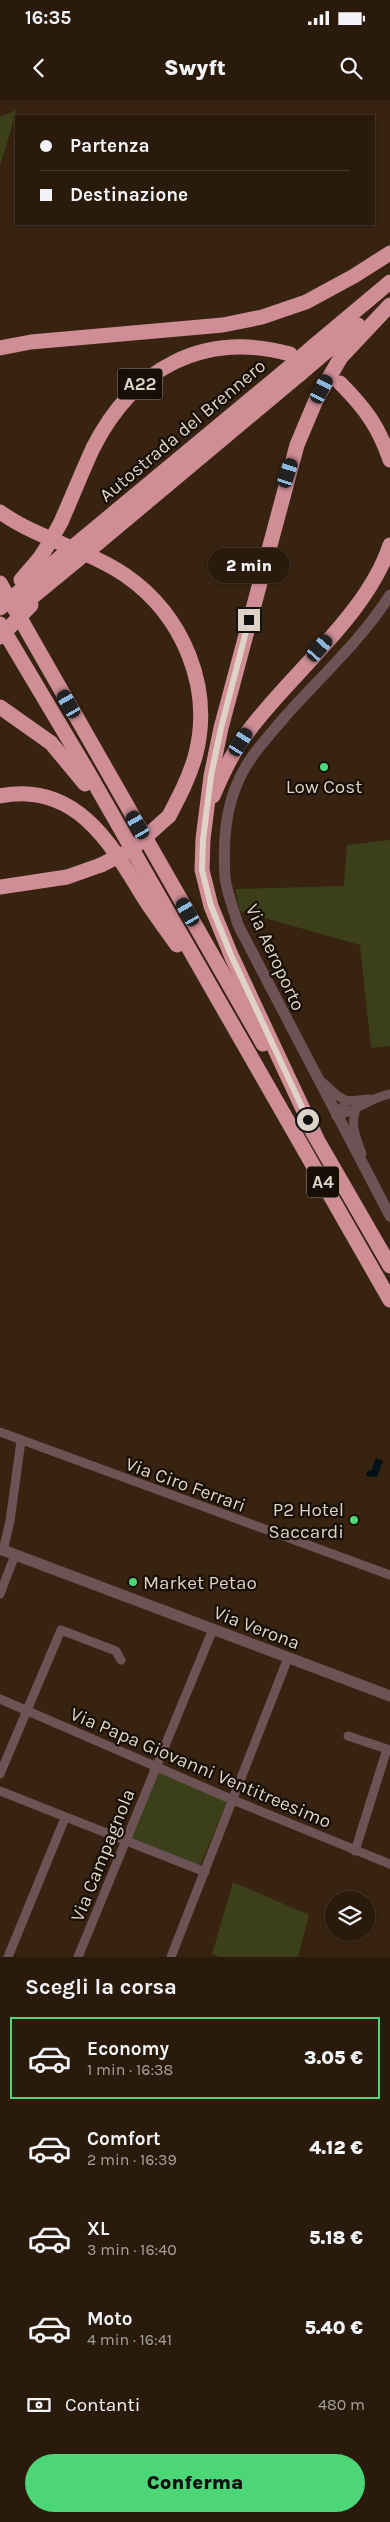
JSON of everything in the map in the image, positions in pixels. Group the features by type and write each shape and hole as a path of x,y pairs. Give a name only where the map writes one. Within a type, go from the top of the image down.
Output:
{"highway":[{"path":"0,348 31,342 223,325 262,317 306,302 354,276 390,253"},
{"name":"Autostrada del Brennero","path":"328,351 390,282"},
{"name":"Autostrada del Brennero","path":"0,608 92,540 294,364 328,351 390,298"},
{"path":"390,305 328,351 334,381 363,406 382,436 390,460"},
{"path":"0,340 31,342"},
{"name":"A22","path":"18,594 61,522 94,448 113,416 135,388 160,368 191,354 231,346 268,348 294,364"},
{"path":"206,813 221,728 288,473 307,420 334,381"},
{"path":"0,512 124,575 148,593 166,612 179,633 198,683 201,702 201,728 195,757 184,788 168,816 130,850 101,865 51,880 0,887"},
{"path":"206,813 226,768 249,730 350,613 374,580 384,562 390,545"},
{"name":"Autostrada del Brennero","path":"0,624 18,594 63,572 69,558"},
{"path":"0,599 18,594"},
{"path":"0,637 18,594"},
{"name":"A4","path":"18,594 316,1137 390,1266"},
{"name":"A4","path":"0,624 390,1300"},
{"path":"0,707 51,743 76,772 122,833"},
{"path":"0,796 35,795 58,801 79,813 102,834 116,851 151,909 256,1065"},
{"name":"A4","path":"206,813 202,870 211,906 231,955 316,1137"}],"street":[{"name":"Via Aeroporto","path":"390,595 378,614 357,639 256,749 236,784 227,819 224,850 226,880 238,926 314,1075 390,1216"},
{"path":"314,1075 338,1096 347,1101 370,1100 390,1094"},
{"path":"336,1116 356,1109 370,1100"},
{"path":"336,1116 347,1101"},
{"path":"356,1109 352,1120 353,1131 370,1181"},
{"name":"Via Ciro Ferrari","path":"0,1432 390,1576"},
{"path":"2,1550 10,1521 21,1440"},
{"name":"Via Verona","path":"2,1550 390,1696"},
{"path":"0,1594 14,1555"},
{"name":"Via Campagnola","path":"78,1957 213,1629"},
{"path":"0,1774 60,1630 116,1651 121,1660"},
{"path":"171,1957 288,1658"},
{"name":"Via Papa Giovanni Ventitreesimo","path":"0,1699 233,1800 390,1864"},
{"path":"348,1736 387,1749 355,1850"},
{"path":"0,1791 124,1842 205,1872"},
{"path":"8,1957 65,1818"}],"green space":[{"path":"17,110 0,166 0,117"},
{"path":"390,840 390,1046 371,1048 360,945 240,911 235,889 344,886 347,845"},
{"path":"157,1772 227,1801 200,1866 130,1838"},
{"path":"233,1882 309,1915 298,1957 219,1957 212,1954"}],"shaded area":[{"path":"376,1458 383,1461 377,1477 366,1476 368,1470 371,1471"}],"place":[{"name":"Low Cost","path":"324,767"},
{"name":"P2 Hotel Saccardi","path":"354,1520"},
{"name":"Market Petao","path":"133,1582"}],"route":[{"path":"249,620 221,728 211,776 203,840 202,870 211,906 231,955 308,1120"}]}
